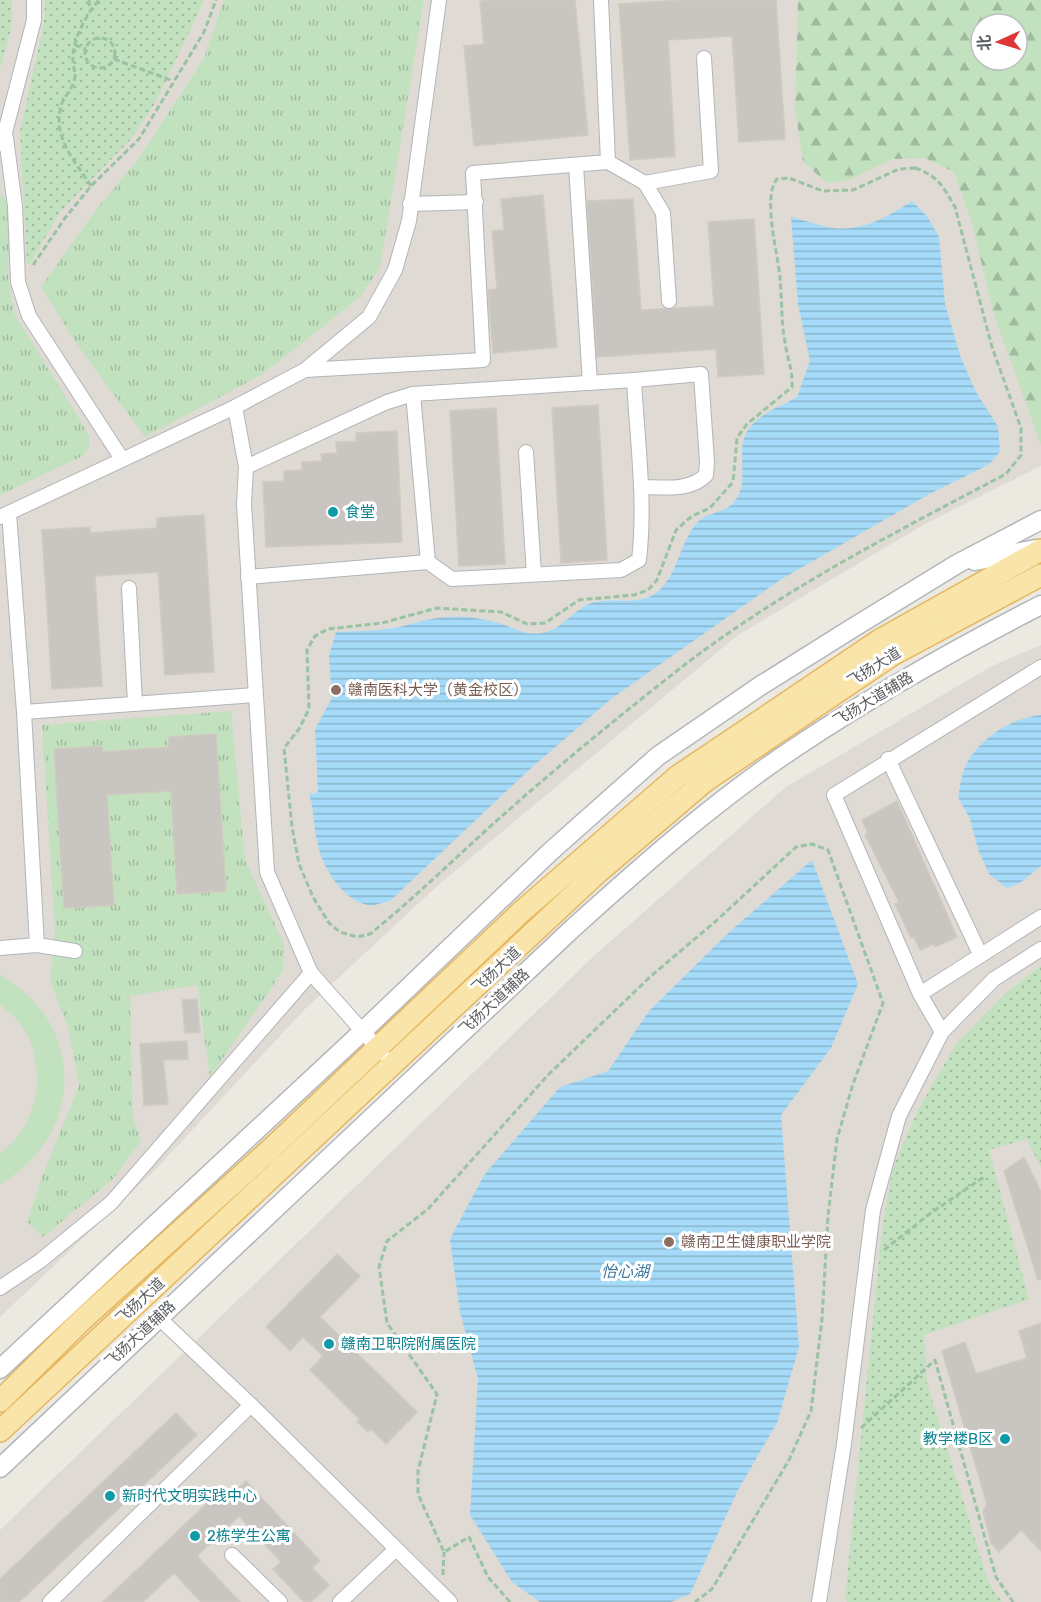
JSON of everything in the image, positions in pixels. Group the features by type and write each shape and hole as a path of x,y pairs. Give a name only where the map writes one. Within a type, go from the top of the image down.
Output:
{"main road":[{"name":"飞扬大道","path":"0,1401 82,1320 272,1148 370,1039 678,776 880,640 1041,549"},
{"name":"飞扬大道","path":"1,1429 393,1066 597,873 705,781 892,655 1041,575"}],"street":[{"path":"34,0 34,20 3,144 15,206 18,282 29,316 122,459"},
{"path":"37,945 24,712 5,515 234,407 305,370 369,317 395,270 409,221 439,0"},
{"path":"601,0 608,162"},
{"path":"645,183 711,171 704,58"},
{"path":"305,370 483,360 473,174 608,162 645,183 663,213 669,301"},
{"path":"576,165 590,383"},
{"path":"410,204 476,202"},
{"path":"246,467 387,402 413,394 701,374 706,475 698,483 686,487 641,487"},
{"path":"248,577 428,562 452,579 621,570 639,560 641,487 634,380"},
{"path":"413,394 428,562"},
{"path":"234,407 246,467 244,504 267,872 311,973 393,1066"},
{"path":"526,452 534,574"},
{"path":"0,1369 196,1184 370,1039 550,852 658,756 760,686 957,564 1041,520"},
{"path":"957,564 1041,549"},
{"path":"129,588 135,704"},
{"name":"飞扬大道辅路","path":"0,1468 70,1399 573,928 663,847 795,747 902,681 1041,605"},
{"path":"942,1032 920,994 834,795 888,759 1041,667"},
{"path":"24,712 255,695"},
{"path":"888,759 980,954"},
{"path":"663,847 705,781"},
{"path":"521,912 550,852"},
{"path":"920,994 1041,917"},
{"path":"501,965 573,928"},
{"path":"0,948 37,945 75,951"},
{"path":"819,1602 844,1444 873,1210 899,1116 942,1032 994,979 1041,949"},
{"path":"0,1288 40,1261 111,1203 311,973"},
{"path":"196,1184 272,1148"},
{"path":"213,1266 250,1199"},
{"path":"82,1320 107,1269"},
{"path":"158,1317 251,1405 450,1602"},
{"path":"1,1429 70,1399"},
{"path":"50,1602 251,1405"},
{"path":"340,1602 396,1549"},
{"path":"232,1555 280,1602"}],"path":[{"path":"89,0 90,9"},
{"path":"91,186 65,147 60,109 75,76 72,55 75,45 90,9 99,0"},
{"path":"18,282 91,186 139,139 204,32 216,0"},
{"path":"96,39 106,39 113,46 114,59 107,66 98,68 87,59 86,50 96,39"},
{"path":"75,45 86,50"},
{"path":"114,59 173,81"},
{"path":"915,168 932,174 955,207 992,347 1021,428 1021,455 1016,465 1006,474 919,518 758,611 670,676 582,748 503,814 370,934 357,937 340,932 329,923 313,897 299,864 292,827 290,784 284,770 284,748 299,729 309,709 307,650 315,636 328,628 382,623 437,608 501,612 526,624 545,623 579,600 634,595 648,590 657,580 676,530 692,516 710,508 733,482 737,438 747,424 792,387 791,363 785,345 780,278 772,223 772,185 777,179 789,178 823,191 853,190 899,169 915,168"},
{"path":"510,1602 488,1577 469,1537 444,1552 418,1494 418,1471 437,1394 387,1323 381,1296 379,1267 387,1240 428,1209 549,1074 651,976 716,921 796,846 812,844 828,850 883,1003 853,1084 837,1139 811,1411 789,1460 712,1589 695,1602"},
{"path":"866,1264 932,1212 984,1177"},
{"path":"844,1444 935,1360 996,1577 1013,1602"}],"shaded area":[{"name":"赣南医科大学（黄金校区）","path":"0,0 1041,0 1041,466 925,524 738,635 436,887 304,1010 156,1169 0,1317"},
{"name":"赣南卫生健康职业学院","path":"1041,645 1041,1602 0,1602 0,1530 595,955 786,787 992,666"}],"green space":[{"path":"0,0 12,0 12,25 0,69"},
{"path":"45,0 204,0 157,100 132,138 59,213 30,264 27,264 20,131 44,23"},
{"path":"224,0 424,0 380,267 360,297 263,374 145,437 76,343 41,287 96,210 139,158 204,58"},
{"path":"798,0 1041,0 1041,445 993,312 974,231 954,172 925,158 892,159 849,180 827,183 803,162 795,108"},
{"path":"0,195 10,203 8,278 14,313 89,435 89,447 83,456 0,495"},
{"path":"231,711 245,859 284,945 283,971 210,1077 197,985 130,996 133,1118 141,1141 114,1178 43,1237 27,1222 43,1174 79,1086 68,1027 50,981 55,932 42,725"},
{"path":"1041,966 1041,1168 1027,1139 989,1150 1029,1299 924,1335 927,1383 988,1581 1002,1602 847,1602 845,1598 882,1229 893,1168 918,1110 956,1044 1007,992"},
{"path":"0,975 28,996 49,1021 61,1050 64,1080 60,1109 48,1138 28,1163 0,1184 0,1153 16,1139 27,1121 35,1101 37,1079 35,1057 28,1037 17,1019 0,1005"}],"water":[{"path":"912,201 927,216 939,237 945,304 961,358 976,392 998,427 1000,452 988,465 931,493 780,580 611,699 530,769 390,901 369,905 358,902 350,896 335,881 324,863 316,839 309,794 318,793 315,729 332,698 329,656 336,632 368,631 400,627 430,619 466,617 535,634 556,628 580,609 595,602 631,601 653,595 661,589 673,572 695,525 703,518 729,507 739,495 742,477 742,447 752,424 797,397 810,361 798,304 791,217 833,228 854,228 875,222"},
{"path":"1041,715 1041,866 1020,883 1007,888 989,874 978,849 970,819 958,797 961,781 964,769 972,755 988,738 1019,720"},
{"name":"怡心湖","path":"812,860 858,984 831,1048 781,1115 799,1347 777,1423 738,1490 690,1594 671,1602 540,1602 512,1582 470,1515 478,1379 460,1312 450,1239 484,1175 560,1087 608,1071 649,1011 726,935"}],"building":[{"path":"575,0 588,135 474,146 464,46 484,44 480,1"},
{"path":"683,0 776,0 785,139 739,142 732,36 668,40 675,156 630,160 619,4"},
{"path":"543,195 557,347 493,353 488,290 497,289 492,231 504,230 501,199"},
{"path":"633,199 641,310 714,306 708,222 754,219 764,374 718,377 716,349 597,357 587,201"},
{"path":"598,405 607,560 561,563 552,408"},
{"path":"496,408 505,564 459,566 450,411"},
{"name":"食堂","path":"397,431 402,542 266,547 263,482 284,481 284,471 302,470 302,462 322,461 321,454 337,453 336,442 356,442 356,433"},
{"path":"204,515 214,672 165,675 158,572 95,576 102,686 52,689 42,530 90,527 90,533 157,528 157,518"},
{"path":"216,734 226,891 177,894 171,791 107,795 114,905 64,908 54,749 102,746 103,752 169,747 169,737"},
{"path":"897,801 957,937 935,947 934,944 920,950 914,937 911,938 895,904 899,902 865,835 868,833 862,820"},
{"path":"197,999 200,1032 185,1033 182,1000"},
{"path":"187,1041 188,1059 163,1060 168,1104 144,1106 140,1044"},
{"path":"1024,1157 1041,1192 1041,1279 1038,1280 1004,1171"},
{"name":"赣南卫职院附属医院","path":"337,1254 360,1276 320,1317 417,1412 386,1444 371,1429 368,1432 357,1422 359,1419 310,1370 323,1356 303,1337 290,1351 266,1327"},
{"name":"教学楼B区","path":"1041,1323 1041,1551 1021,1530 999,1552 991,1543 983,1511 987,1504 942,1351 965,1342 976,1374 1027,1358 1019,1331"},
{"name":"新时代文明实践中心","path":"176,1413 197,1435 19,1602 0,1602 0,1579"},
{"name":"2栋学生公寓","path":"246,1481 320,1561 312,1568 329,1585 311,1602 304,1602 273,1569 281,1562 239,1516 197,1556 240,1602 201,1602 174,1573 143,1602 103,1602 222,1489 229,1497"}],"place":[{"name":"食堂","path":"333,512"},
{"name":"赣南医科大学（黄金校区）","path":"336,690"},
{"name":"赣南卫生健康职业学院","path":"669,1242"},
{"name":"赣南卫职院附属医院","path":"329,1344"},
{"name":"教学楼B区","path":"1005,1439"},
{"name":"新时代文明实践中心","path":"110,1496"},
{"name":"2栋学生公寓","path":"195,1536"}]}
